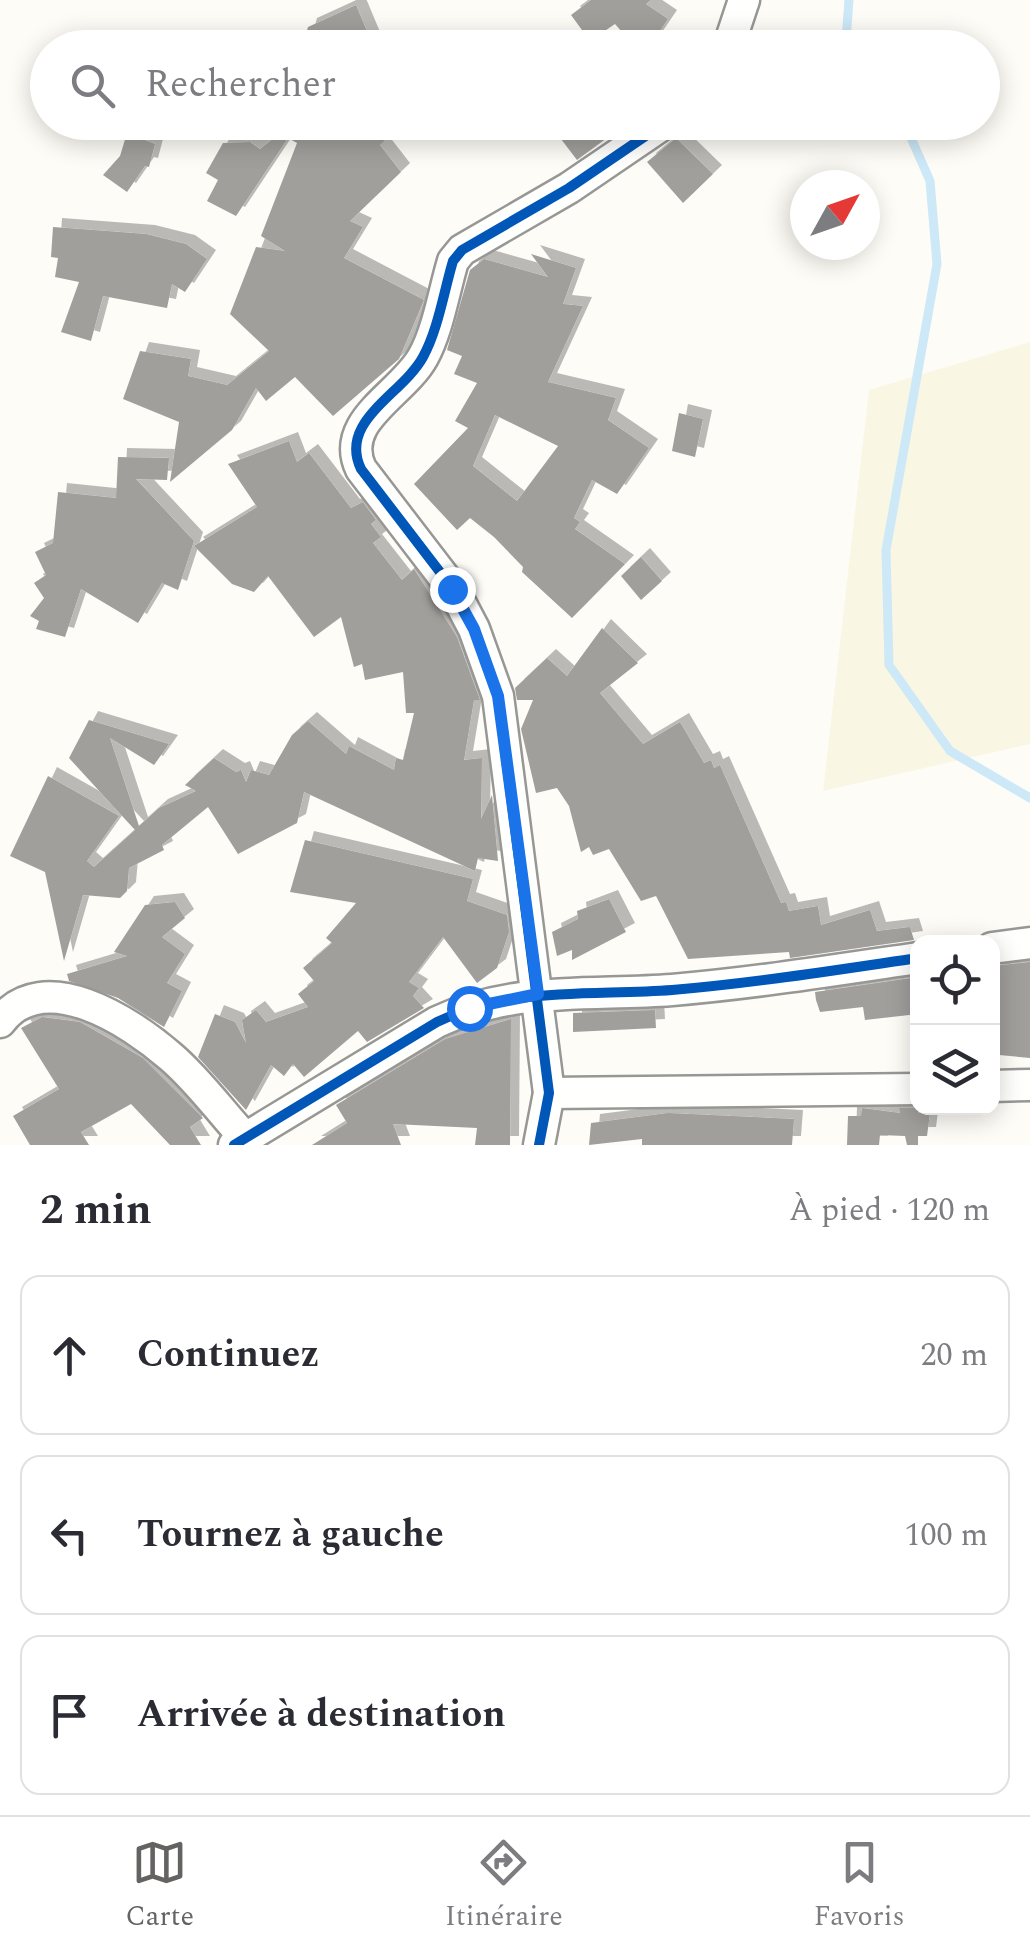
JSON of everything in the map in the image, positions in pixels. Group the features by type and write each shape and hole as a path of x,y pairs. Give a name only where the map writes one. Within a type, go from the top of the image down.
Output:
{"street":[{"path":"734,30 744,0"},
{"path":"539,1145 548,1093 498,696 488,662 452,589 361,470 352,452 357,433 423,358 453,261 462,250 570,188 640,140"},
{"path":"1000,947 1030,943"},
{"path":"0,1022 27,1000 56,998 94,1006 171,1057 239,1142 437,1022 469,1008 538,994 670,990 910,959"},
{"path":"1000,1086 1030,1085"},
{"path":"548,1093 910,1089"}],"shaded area":[{"path":"1030,342 1030,744 823,791 869,390"}],"building":[{"path":"591,0 651,0 646,4 668,19 660,30 620,30 615,24 606,30 582,30 571,15"},
{"path":"356,5 366,30 307,30"},
{"path":"125,140 155,144 149,167 145,166 127,192 103,175 120,156"},
{"path":"271,140 287,140 236,216 207,201 218,180 206,173 223,143 250,142 260,149"},
{"path":"292,140 385,140 380,145 401,172 350,221 363,227 344,258 424,300 399,359 333,416 295,377 266,401 256,388 232,430 170,482 179,422 123,399 140,351 191,359 188,376 227,385 269,351 230,314 256,247 285,251 261,236 297,143"},
{"path":"562,140 604,140 577,160"},
{"path":"678,140 713,174 683,203 647,162"},
{"path":"53,227 146,234 186,244 207,259 185,292 172,284 167,308 103,296 91,341 61,332 79,282 55,277 58,258 51,257"},
{"path":"531,254 576,268 563,304 583,306 548,382 616,398 608,420 649,448 617,494 592,480 574,518 580,522 575,529 625,564 572,618 522,572 523,567 494,537 470,518 457,530 414,484 468,428 455,421 477,383 454,374 462,356 447,350 470,270 484,259 548,277","holes":["495,415 558,446 517,501 473,466"]},
{"path":"679,413 703,419 695,457 672,451"},
{"path":"289,441 297,462 309,453 351,508 363,502 376,520 371,524 381,537 373,543 402,580 414,569 457,637 480,700 474,700 464,760 482,758 481,819 492,795 498,861 478,858 475,871 304,792 297,823 238,854 208,807 162,845 164,850 129,868 127,891 120,898 83,895 64,961 45,872 10,856 48,776 119,816 87,861 94,867 135,830 69,758 89,720 169,744 154,765 110,738 139,826 159,808 196,791 185,785 214,758 236,772 241,770 246,782 251,770 269,775 292,735 308,721 346,754 349,746 394,770 396,758 403,760 414,713 406,713 403,672 365,680 362,664 354,667 341,617 314,637 268,576 254,592 232,584 194,546 257,507 228,464"},
{"path":"118,457 169,458 167,480 136,479 194,541 178,590 162,583 138,623 81,589 65,637 36,629 39,621 30,616 44,598 34,583 46,575 35,552 53,543 58,492 116,498"},
{"path":"641,557 662,581 641,600 621,576"},
{"path":"602,628 638,663 600,693 643,744 680,722 704,763 711,760 714,768 720,765 781,903 786,902 789,911 818,906 821,925 870,910 877,931 910,927 910,941 790,958 789,952 688,959 656,896 641,901 609,849 593,855 589,847 581,852 569,806 557,788 536,793 521,729 533,700 517,700 515,688 547,658 567,676"},
{"path":"305,840 473,879 467,901 507,915 509,932 497,968 477,983 443,937 409,982 419,988 413,996 424,1008 367,1042 358,1031 304,1077 293,1064 284,1076 271,1065 246,1110 198,1057 215,1014 235,1022 246,1043 242,1020 256,1010 266,1022 308,1007 298,994 314,981 303,968 332,943 326,938 356,903 290,892"},
{"path":"609,899 626,932 572,960 572,950 557,956 552,932 578,919 577,911"},
{"path":"175,902 185,918 162,937 185,954 167,983 182,991 164,1027 118,998 69,981 67,974 127,956 114,952 145,905"},
{"path":"1030,962 1030,1058 1000,1055 1000,965"},
{"path":"910,978 910,1015 865,1020 863,1007 820,1012 815,992"},
{"path":"655,1010 656,1028 573,1032 573,1013"},
{"path":"42,1017 80,1022 143,1058 203,1118 190,1127 201,1145 170,1145 131,1104 81,1132 89,1145 30,1145 13,1116 59,1089 21,1028"},
{"path":"511,1019 510,1145 475,1145 477,1128 393,1124 401,1145 312,1145 347,1123 336,1105 445,1039"},
{"path":"862,1108 900,1113 899,1108 910,1108 910,1115 930,1115 927,1136 918,1136 918,1145 907,1145 905,1136 880,1135 879,1145 847,1145 848,1116 861,1116"},
{"path":"668,1113 794,1119 792,1145 642,1145 642,1139 589,1145 591,1123"}],"waterway":[{"path":"847,30 849,0"},
{"path":"912,140 930,181 937,264 886,550 889,665 950,751 1030,798"}],"cycle path":[{"path":"539,1145 549,1093 498,696 474,629 453,589 361,469 356,452 365,422 423,357 437,323 453,261 462,250 569,188 640,140"},
{"path":"234,1145 437,1022 494,1003 553,995 703,987 910,959"}],"route":[{"path":"452,589 474,629 498,696 538,994 469,1008"}]}
